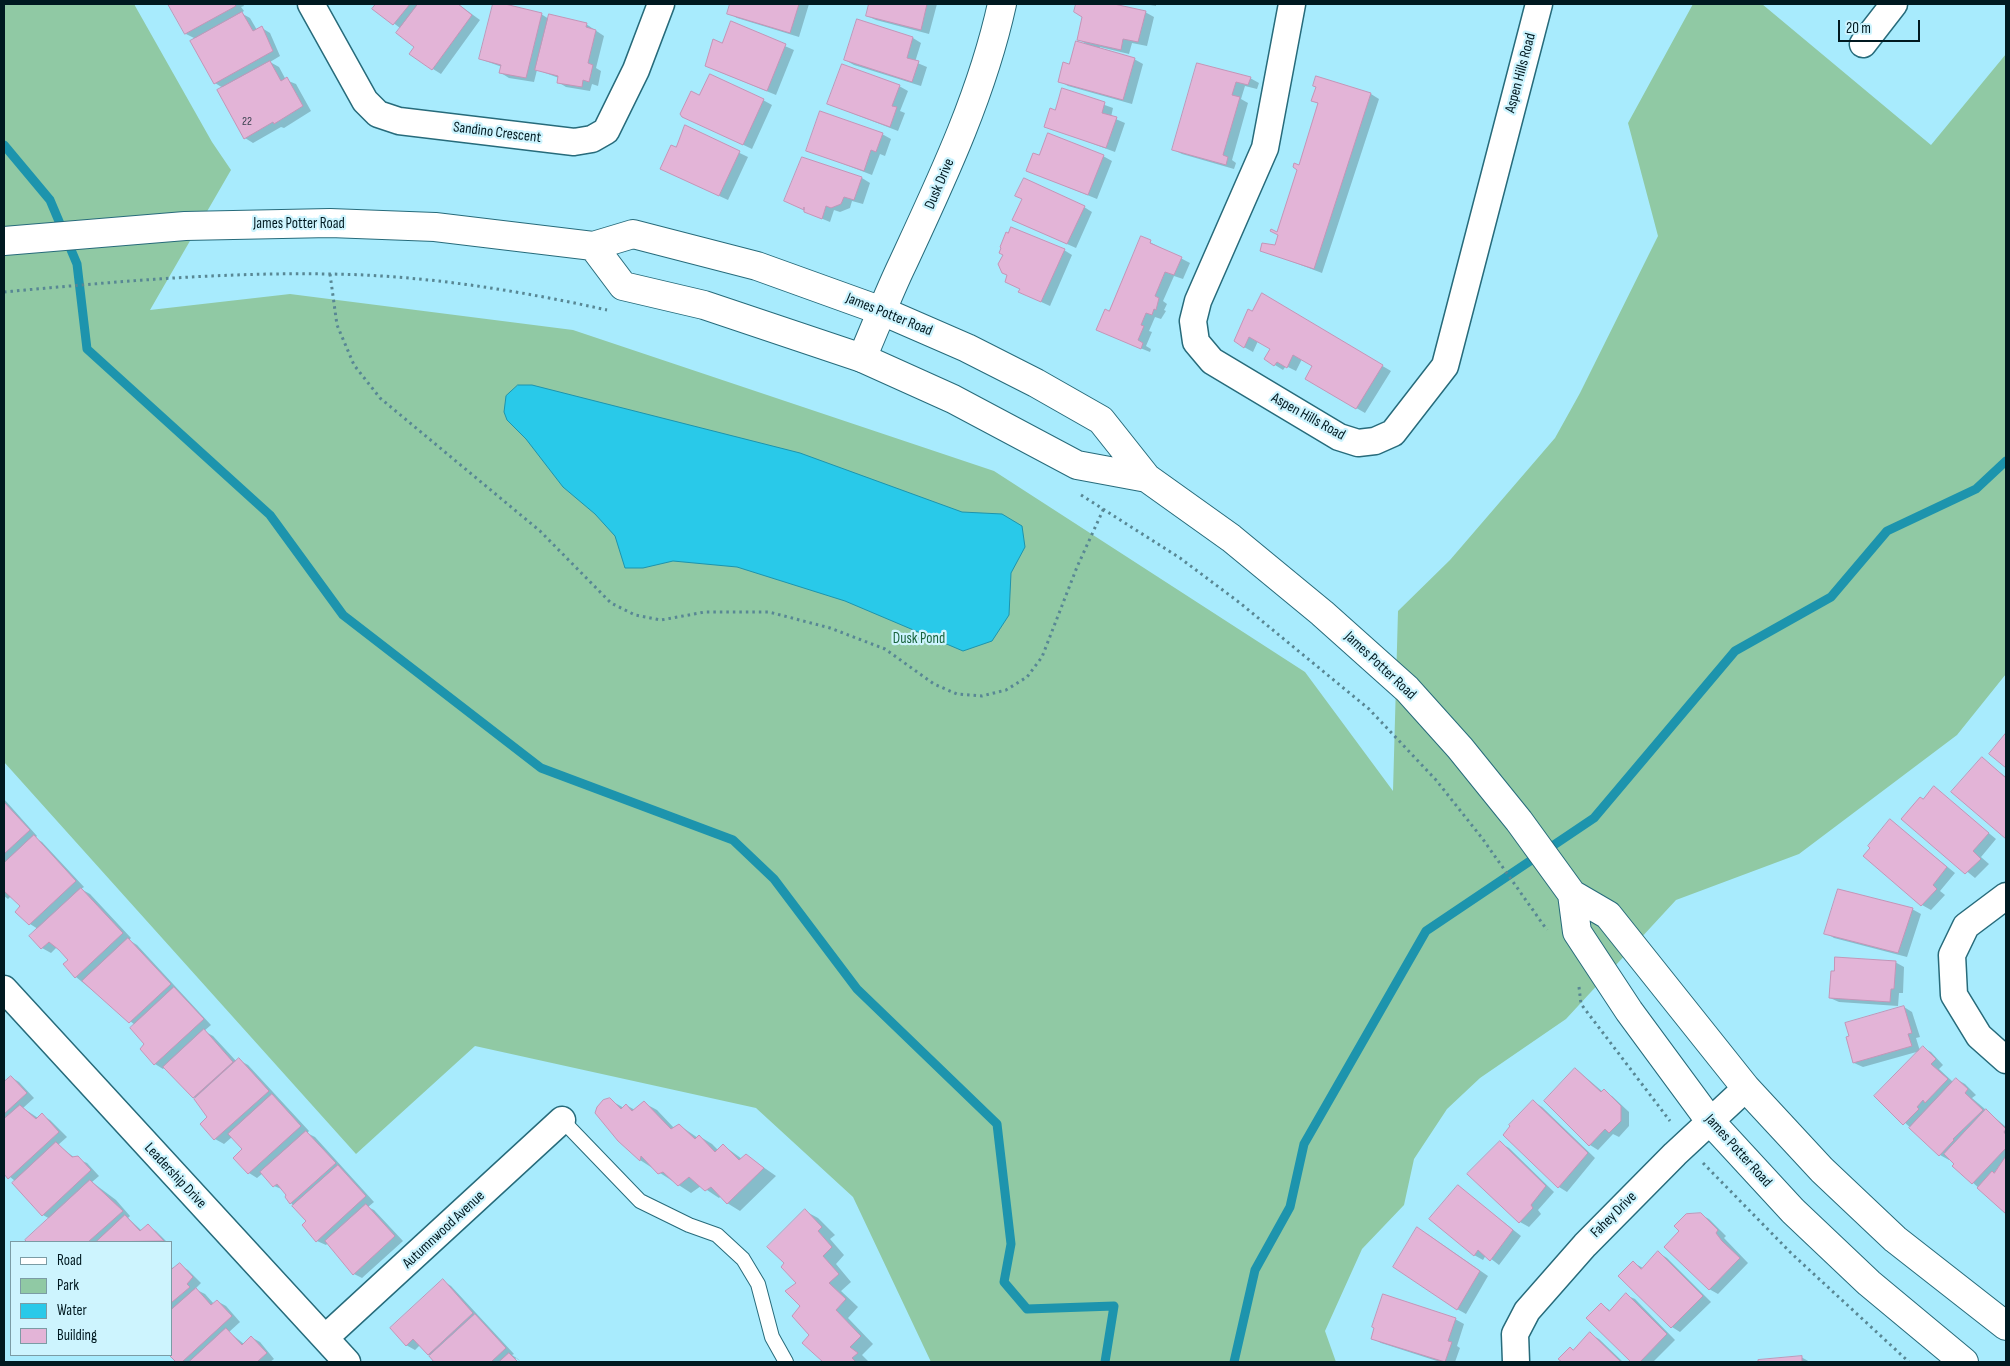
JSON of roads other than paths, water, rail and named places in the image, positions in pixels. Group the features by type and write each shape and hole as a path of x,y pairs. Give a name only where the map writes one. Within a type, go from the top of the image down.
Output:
{"main road":[{"name":"Dusk Drive","path":"862,358 928,211 973,102 1002,4"},
{"name":"James Potter Road","path":"4,241 185,226 330,223 435,227 593,246 633,234 757,266 882,311 967,348 1036,383 1102,420 1147,478 1231,538 1322,613 1407,689 1460,748 1519,821 1565,884 1608,915 1746,1088 1822,1170 1895,1239 2006,1326"},
{"name":"James Potter Road","path":"593,246 623,286 704,306 862,358 953,398 1078,465 1147,478"},
{"name":"James Potter Road","path":"1565,884 1577,932 1629,1011 1710,1121 1793,1211 1869,1283 1964,1362"}],"street":[{"name":"Sandino Crescent","path":"311,4 365,102 378,114 399,121 574,142 592,140 606,131 636,70 661,4"},
{"name":"Aspen Hills Road","path":"1292,4 1264,148 1198,302 1193,321 1196,342 1212,361 1339,438 1358,443 1374,441 1394,433 1445,366 1539,4"},
{"path":"1863,44 1894,4"},
{"path":"2006,896 1966,926 1952,955 1954,995 1979,1036 2006,1060"},
{"name":"Leadership Drive","path":"4,989 347,1362"},
{"name":"Fahey Drive","path":"1516,1362 1515,1334 1527,1311 1584,1245 1746,1088"},
{"name":"Autumnwood Avenue","path":"325,1338 562,1120"}],"lane":[{"path":"562,1120 640,1201 689,1225 717,1235 743,1259 758,1284 772,1337 786,1362"}],"water":[{"path":"518,385 532,385 800,453 962,512 1002,514 1022,526 1025,547 1011,573 1009,615 992,641 963,651 845,601 737,567 673,561 643,568 625,568 615,536 595,514 563,487 526,439 507,420 504,412 506,396"}],"waterway":[{"path":"4,145 50,200 77,264 87,349 270,515 343,615 541,768 733,840 774,879 857,989 997,1124 1011,1244 1004,1282 1027,1309 1114,1306 1105,1362"},
{"path":"1234,1362 1255,1270 1290,1207 1304,1144 1426,931 1594,818 1735,651 1831,597 1887,531 1976,489 2006,461"}],"park label":[{"name":"Dusk Pond","path":"919,639"}]}
